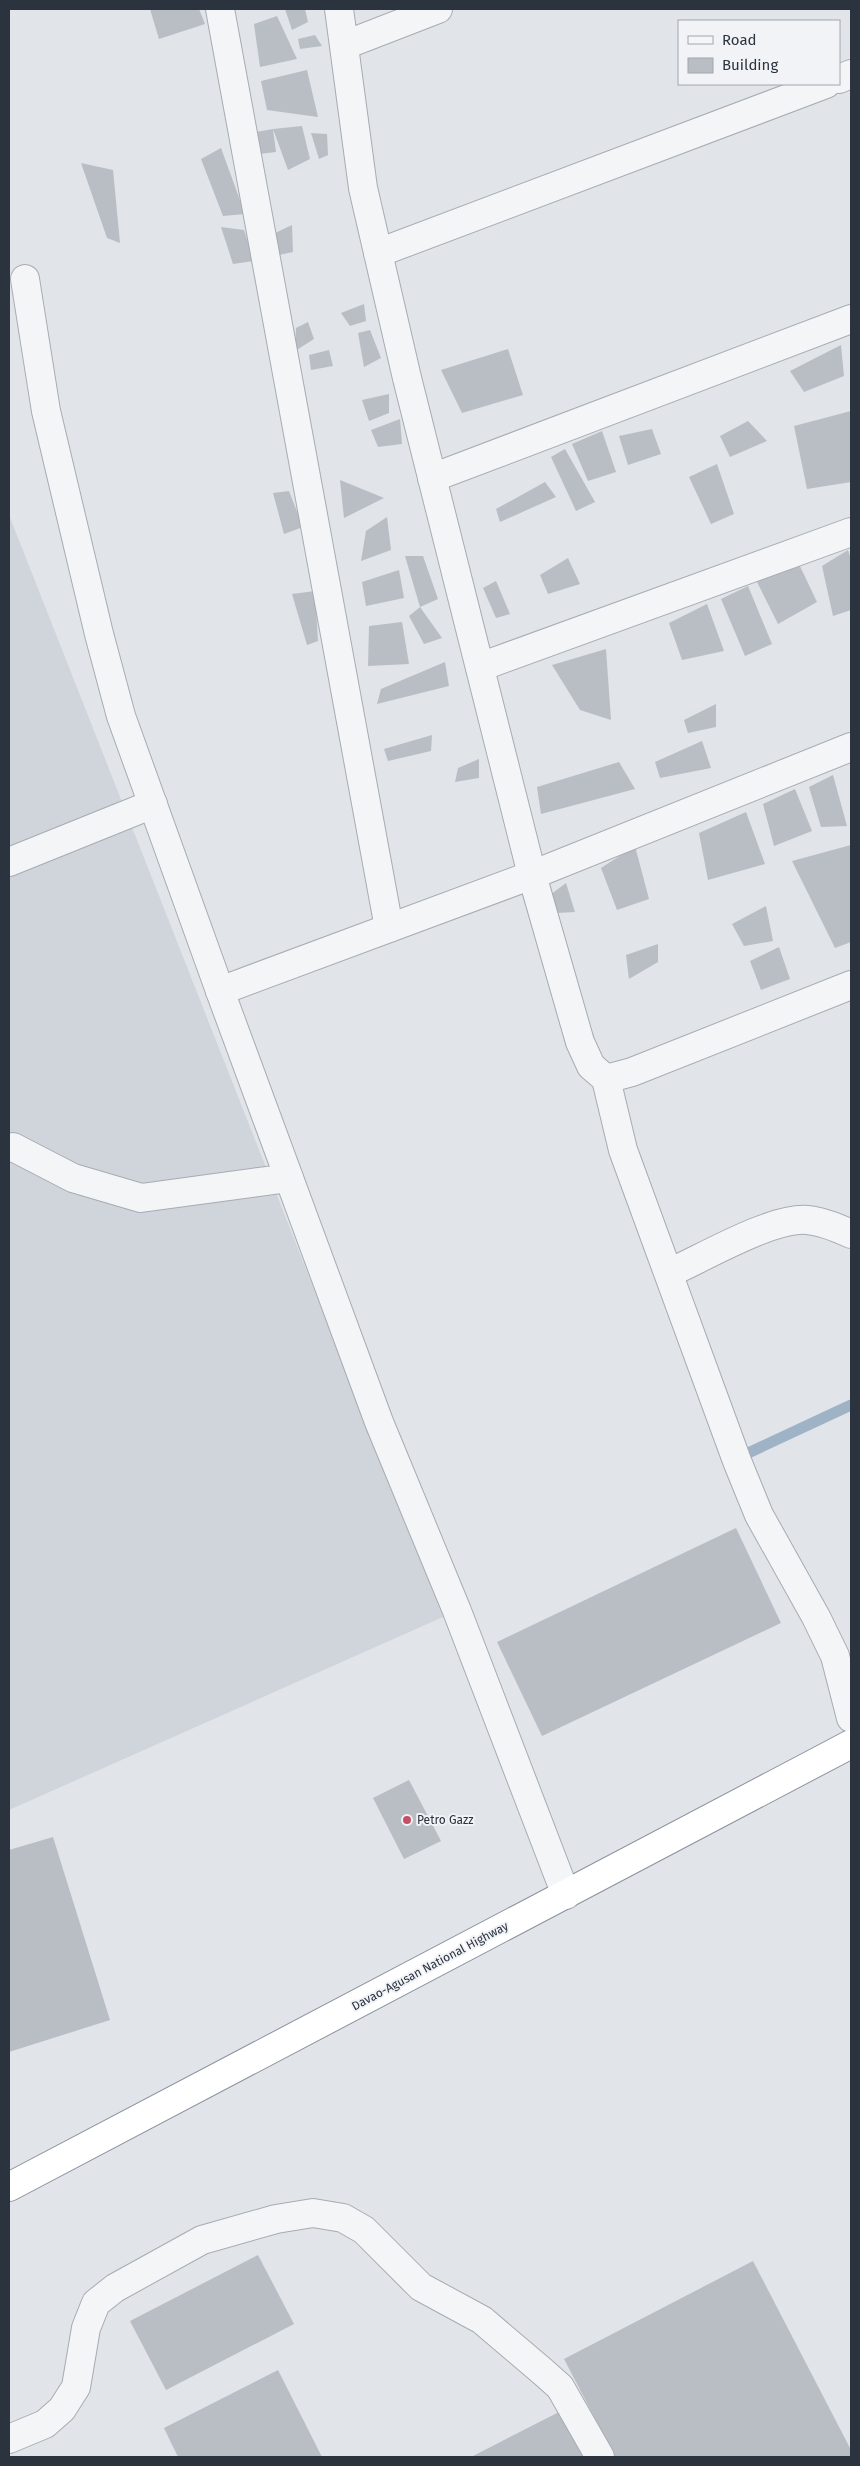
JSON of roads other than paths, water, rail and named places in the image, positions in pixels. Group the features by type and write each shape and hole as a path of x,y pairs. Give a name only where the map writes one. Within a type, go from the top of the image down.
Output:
{"highway":[{"name":"Davao-Agusan National Highway","path":"9,2187 851,1744"}],"street":[{"path":"220,9 389,928"},
{"path":"339,9 345,45 353,127 363,188 378,253 432,478 532,875 580,1042 591,1066 606,1079 623,1150 758,1515 816,1617 835,1656 851,1718"},
{"path":"345,45 438,9"},
{"path":"378,253 823,85"},
{"path":"25,278 46,410 96,625 121,716 220,991 380,1422 457,1611 566,1895"},
{"path":"432,478 851,319"},
{"path":"480,667 851,532"},
{"path":"220,991 532,875 851,747"},
{"path":"9,862 153,804"},
{"path":"606,1079 632,1072 851,985"},
{"path":"9,1148 14,1147 73,1178 141,1198 289,1178"},
{"path":"669,1273 771,1226 806,1220 836,1227 851,1234"},
{"path":"9,2439 45,2424 62,2409 76,2387 86,2328 96,2303 115,2288 202,2240 276,2219 313,2213 342,2218 364,2230 421,2287 482,2320 560,2386 600,2457"}],"waterway":[{"path":"746,1454 851,1405"}],"place":[{"name":"Petro Gazz","path":"407,1820"}]}
